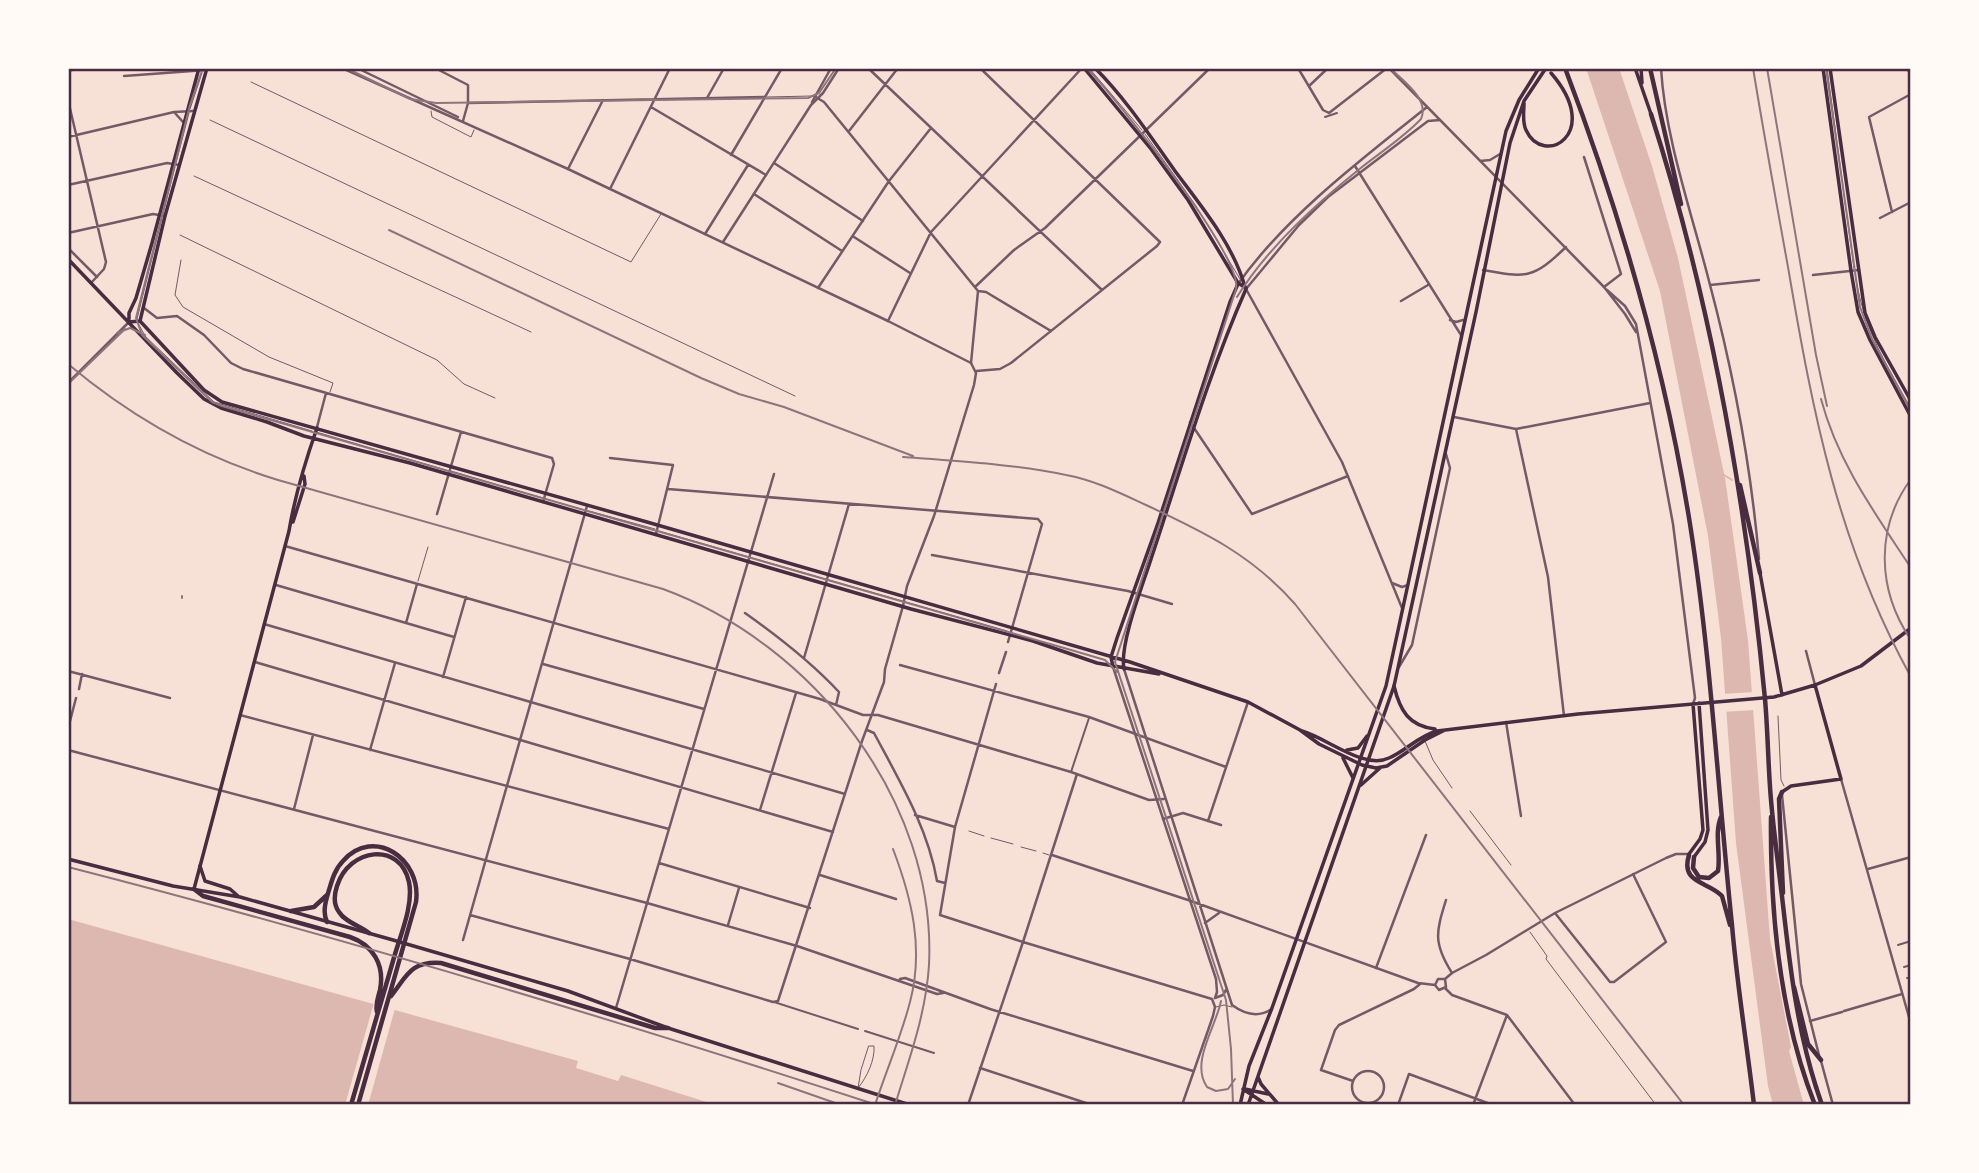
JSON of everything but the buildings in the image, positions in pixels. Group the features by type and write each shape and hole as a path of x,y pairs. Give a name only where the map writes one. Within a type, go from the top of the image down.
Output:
{"highway":[{"path":"1564,69 1604,175 1641,298 1689,522 1702,613 1732,929 1754,1105"},
{"path":"1650,71 1725,405 1733,452 1765,701 1772,882 1783,990 1795,1046 1815,1105"},
{"path":"1651,114 1690,246"},
{"path":"1733,452 1760,573"},
{"path":"1783,790 1779,799 1783,904"},
{"path":"1771,802 1790,970 1800,1028 1822,1105"},
{"path":"1691,856 1693,869 1699,877 1709,878 1718,871 1718,823 1721,816"},
{"path":"327,922 323,914 327,895 334,874 345,858 364,848 387,849 406,862 416,880 417,893 377,1014 351,1105"},
{"path":"358,1105 388,1000 406,926 410,892 405,871 397,862 384,855 366,855 355,860 343,872 337,886 335,902 341,915 369,933"},
{"path":"1691,856 1687,867 1691,877 1722,896 1732,929"},
{"path":"194,889 203,896 357,939 372,949 378,959 381,978 377,1014"},
{"path":"291,911 314,907 327,895"},
{"path":"388,1000 406,975 423,964 447,964 655,1028 668,1028"},
{"path":"1790,970 1808,1044 1821,1060"}],"main road":[{"path":"1085,68 1144,133 1246,289"},
{"path":"1095,68 1205,211 1246,289"},
{"path":"1248,1105 1394,686 1502,182 1507,142 1515,108 1538,68"},
{"path":"1240,1105 1252,1057 1387,686 1501,153 1524,101 1546,68"},
{"path":"1635,68 1651,114"},
{"path":"1641,68 1642,89"},
{"path":"1827,68 1860,318 1911,416"},
{"path":"1827,68 1855,271 1865,313 1875,337 1911,401"},
{"path":"139,321 163,215 203,69"},
{"path":"176,164 183,122 190,110 203,69"},
{"path":"1524,101 1524,124 1533,140 1548,146 1565,139 1572,129 1573,115 1564,90 1551,73"},
{"path":"129,321 129,313 163,215"},
{"path":"68,260 129,321 136,332 213,405 313,438 450,471 1010,631 1113,667 1167,675"},
{"path":"1113,667 1111,657 1232,296 1241,280"},
{"path":"1124,669 1123,650 1140,594 1220,354 1246,289"},
{"path":"129,321 139,321 204,390 216,398 450,471 1010,631 1122,660 1248,702 1300,730 1369,760 1378,762 1391,758 1424,738 1444,730"},
{"path":"194,889 289,531 299,482 304,474 316,430"},
{"path":"1760,573 1782,695"},
{"path":"1394,686 1401,709 1411,721 1426,728 1444,730 1564,716 1772,698 1815,685 1861,666 1911,628"},
{"path":"1783,790 1841,779 1815,685"},
{"path":"1691,856 1705,842 1708,830 1699,703"},
{"path":"1691,856 1703,830 1693,704"},
{"path":"1300,730 1313,741 1358,764 1380,768 1391,765 1424,738"},
{"path":"1345,750 1358,748 1369,734"},
{"path":"1342,756 1353,778"},
{"path":"1361,785 1380,768"},
{"path":"68,859 173,886 240,897 369,933 568,992 668,1028 910,1105"},
{"path":"200,866 205,881 230,888 240,897"},
{"path":"1257,1075 1279,1105"},
{"path":"1243,1089 1271,1095"},
{"path":"1251,1092 1267,1105"}],"street":[{"path":"342,68 723,242 971,363 976,371 974,386 935,511 914,564 873,715 845,794 781,998 778,1002 773,1002"},
{"path":"357,68 428,101 463,121"},
{"path":"435,68 469,86 463,121"},
{"path":"610,189 670,68"},
{"path":"707,98 724,68"},
{"path":"732,155 782,68"},
{"path":"811,105 831,68"},
{"path":"723,242 811,105 839,68"},
{"path":"868,68 1102,290"},
{"path":"849,131 898,68"},
{"path":"976,371 1005,367 1160,242 980,68"},
{"path":"888,321 931,232 1085,68"},
{"path":"971,363 976,289 1014,250 1039,232 1210,68"},
{"path":"1298,68 1325,112 1333,111 1388,68 1631,313 1635,322 1673,524 1695,698 1693,704"},
{"path":"1309,86 1328,68"},
{"path":"1661,68 1665,108 1710,285 1743,442 1760,573"},
{"path":"124,76 203,69"},
{"path":"1892,212 1868,119 1911,94"},
{"path":"814,96 819,97 849,131 976,289 986,292 1051,331"},
{"path":"468,103 764,97"},
{"path":"68,100 106,264 91,283"},
{"path":"568,169 603,100"},
{"path":"651,107 766,176"},
{"path":"1425,123 1428,108"},
{"path":"1241,280 1275,239 1355,166 1428,108"},
{"path":"68,137 190,110"},
{"path":"174,113 183,122"},
{"path":"1325,117 1337,113"},
{"path":"1404,611 1348,476 1324,427 1246,289 1307,217 1338,189 1425,123 1440,120"},
{"path":"818,288 889,181 931,128"},
{"path":"1480,161 1490,160 1501,153"},
{"path":"1584,157 1621,274 1605,288"},
{"path":"774,163 863,221"},
{"path":"68,185 176,164"},
{"path":"705,234 748,165"},
{"path":"1355,166 1463,337"},
{"path":"754,194 843,252"},
{"path":"1880,218 1911,202"},
{"path":"68,233 153,214 163,215"},
{"path":"853,236 910,273"},
{"path":"1483,270 1518,276 1545,267 1566,247"},
{"path":"68,248 97,277"},
{"path":"1813,275 1855,271"},
{"path":"1710,285 1759,280"},
{"path":"1401,302 1428,285"},
{"path":"143,305 145,310 157,318 174,315 181,318 238,368 552,458 554,464 544,498"},
{"path":"1450,320 1461,322 1467,318"},
{"path":"68,383 129,321"},
{"path":"316,430 328,394"},
{"path":"1453,416 1516,429 1650,403"},
{"path":"1190,422 1252,513 1348,476"},
{"path":"1516,429 1548,577 1564,716"},
{"path":"437,514 461,432"},
{"path":"1399,667 1412,645 1429,568 1450,468 1445,453"},
{"path":"610,458 669,463 674,468 657,530"},
{"path":"616,1009 774,474"},
{"path":"668,489 1038,519 1042,524 1008,642"},
{"path":"804,658 849,504"},
{"path":"463,940 586,510"},
{"path":"285,546 796,692 863,715 873,715 1072,772 1149,800 1164,799"},
{"path":"932,555 1133,592 1172,604"},
{"path":"1392,583 1402,587 1409,584"},
{"path":"406,623 417,584"},
{"path":"275,585 454,637"},
{"path":"443,677 466,597"},
{"path":"746,613 804,658 839,692 836,705"},
{"path":"264,624 845,794"},
{"path":"1806,651 1815,685"},
{"path":"999,673 1006,652"},
{"path":"254,662 833,832"},
{"path":"370,750 395,663"},
{"path":"543,664 704,709"},
{"path":"900,665 1089,717 1226,767"},
{"path":"1113,667 1216,979 1217,992 1213,999 1215,1007 1182,1105"},
{"path":"1124,669 1144,738 1234,1008 1254,1015 1264,1014 1272,1008"},
{"path":"68,671 170,698"},
{"path":"79,689 82,674"},
{"path":"996,684 955,827 940,915 1213,999 1224,994 1226,987"},
{"path":"760,810 796,692"},
{"path":"69,725 76,698"},
{"path":"1695,698 1699,703"},
{"path":"1208,821 1248,702"},
{"path":"240,715 668,829"},
{"path":"1072,772 1089,717"},
{"path":"1506,722 1521,816"},
{"path":"867,730 874,733 915,815 928,846 937,881 946,883"},
{"path":"294,809 313,735"},
{"path":"68,750 647,903 797,946 898,979 905,978 999,1012 1193,1071"},
{"path":"968,1105 1077,774"},
{"path":"1841,779 1911,1024"},
{"path":"1783,790 1801,984 1833,1105"},
{"path":"1163,819 1183,813 1222,825"},
{"path":"915,815 955,827"},
{"path":"1376,968 1426,835"},
{"path":"1435,985 1438,979 1445,979 1555,913 1676,854 1691,856"},
{"path":"1052,855 1297,938 1420,984 1435,985"},
{"path":"1868,869 1911,857"},
{"path":"659,863 810,908"},
{"path":"1555,913 1612,982 1666,942 1633,874"},
{"path":"820,875 896,900"},
{"path":"727,926 739,888"},
{"path":"1446,900 1437,928 1440,952 1452,973"},
{"path":"1205,923 1214,914 1222,912"},
{"path":"470,915 630,959 858,1029"},
{"path":"1898,945 1911,941"},
{"path":"1904,967 1911,965"},
{"path":"1445,979 1445,988"},
{"path":"1353,1081 1321,1070 1335,1030 1339,1025 1420,984"},
{"path":"1435,985 1438,990 1445,988"},
{"path":"1445,988 1452,995 1507,1015 1575,1105"},
{"path":"1810,1021 1911,991"},
{"path":"1473,1105 1507,1015"},
{"path":"865,1031 934,1053"},
{"path":"980,1068 1092,1105"},
{"path":"1364,1072 1373,1073 1382,1082 1383,1093 1377,1100 1362,1102 1353,1092 1353,1081 1364,1072"},
{"path":"1398,1105 1409,1074 1493,1105"},
{"path":"1383,1093 1388,1095"}],"lane":[{"path":"1906,68 1911,77"},
{"path":"251,82 631,262 662,213"},
{"path":"764,97 814,96"},
{"path":"433,109 429,112 432,117 471,137 476,127"},
{"path":"210,120 795,396"},
{"path":"1144,133 1195,203 1241,280"},
{"path":"194,176 531,332"},
{"path":"1188,200 1195,203"},
{"path":"163,215 139,321 145,336 214,402 316,430"},
{"path":"180,235 437,360 464,384 495,398"},
{"path":"181,260 175,295 183,307 269,357 333,383 328,394"},
{"path":"1855,271 1868,328 1911,409"},
{"path":"417,584 428,547"},
{"path":"1072,648 1077,647"},
{"path":"1778,716 1783,790"},
{"path":"1424,738 1433,760 1452,788"},
{"path":"1469,811 1511,865"},
{"path":"955,827 961,829"},
{"path":"969,831 984,836"},
{"path":"992,838 1013,844"},
{"path":"1021,846 1036,851"},
{"path":"1043,853 1052,855"},
{"path":"1528,927 1547,960 1656,1105"},
{"path":"1215,1007 1224,1005 1234,1008"},
{"path":"872,1046 875,1050 868,1072 858,1088 868,1047 872,1046"}],"shaded area":[{"path":"1586,68 1619,68 1652,166 1678,258 1725,478 1748,640 1770,939 1791,1047 1789,1051 1804,1105 1773,1105 1768,1086 1736,843 1721,638 1708,536 1660,291"},
{"path":"68,919 578,1061 576,1068 618,1081 621,1075 716,1105 68,1105"}],"pier":[{"path":"1754,692 1755,710 1722,712 1721,694"},
{"path":"375,999 396,1005 368,1105 345,1105"}],"waterway":[{"path":"1724,475 1732,480"}],"tram line":[{"path":"68,72 77,68"},
{"path":"203,68 190,105 136,318 142,335 212,402 1105,660 1117,672"},
{"path":"346,68 410,99 436,103 808,98 819,93 836,68"},
{"path":"1087,68 1148,142 1199,212 1233,271 1236,289 1115,662 1226,1000 1233,1105"},
{"path":"1237,297 1263,261 1310,211 1421,119 1423,112 1419,98 1390,68"},
{"path":"1826,68 1860,307 1872,339 1911,411"},
{"path":"117,333 130,328 145,335"},
{"path":"68,384 125,329"},
{"path":"1221,1001 1201,1067 1207,1087 1216,1091 1228,1089 1235,1079"}],"railway":[{"path":"1753,68 1807,375 1831,478 1864,578 1911,677"},
{"path":"1767,68 1827,406"},
{"path":"389,230 701,378 913,456"},
{"path":"68,364 141,418 193,447 249,470 663,589 718,614 769,648 815,689 855,736 888,788 912,845 926,904 929,965 927,983 916,1036 895,1105"},
{"path":"1821,399 1847,466 1911,568"},
{"path":"903,457 1046,471 1087,480 1188,525 1226,546 1262,572 1295,604 1684,1105"},
{"path":"1911,479 1891,518 1885,559 1892,601 1911,640"},
{"path":"875,1105 910,1002 916,963 914,924 906,887 893,849"},
{"path":"68,867 272,921 475,980 877,1105"},
{"path":"778,1083 841,1105"}]}
